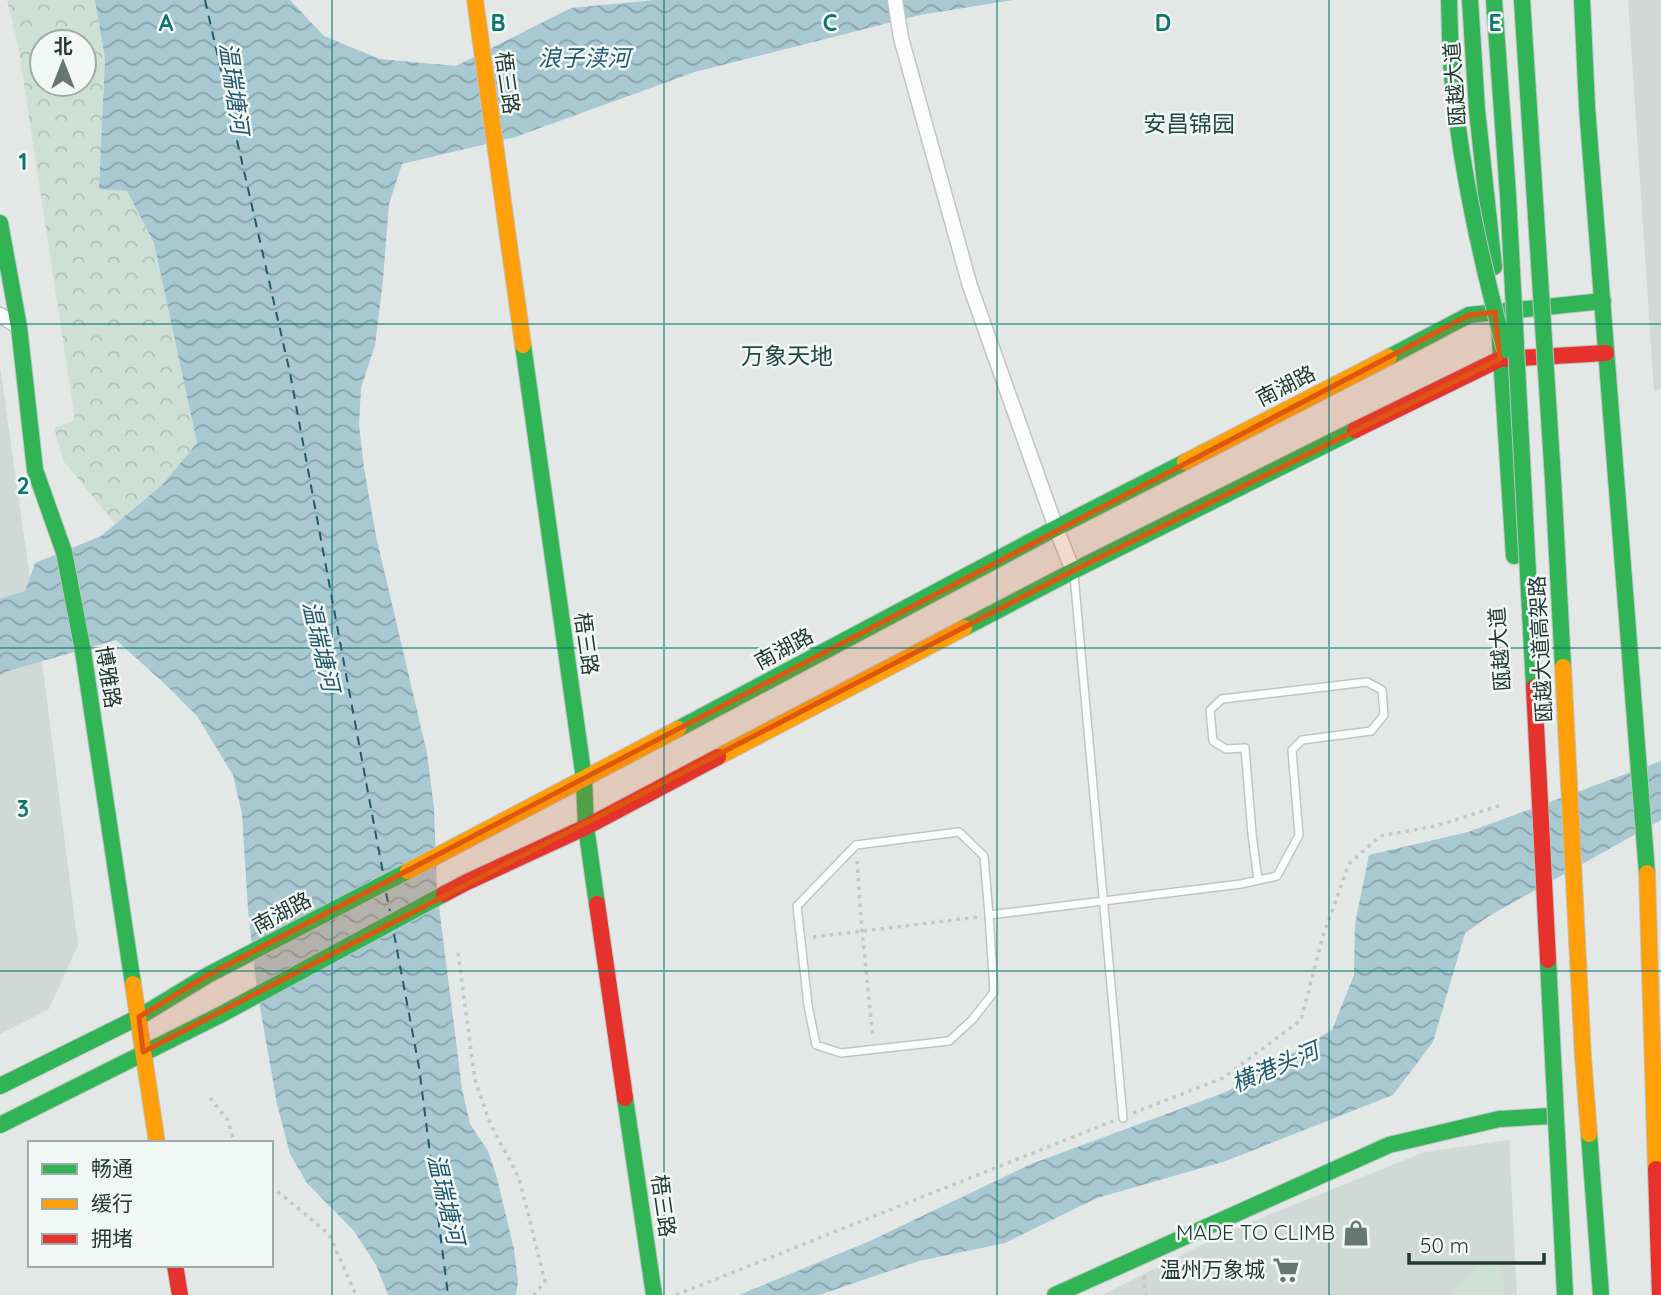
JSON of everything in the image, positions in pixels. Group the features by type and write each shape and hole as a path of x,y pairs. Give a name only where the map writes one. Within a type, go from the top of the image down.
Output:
{"main road":[{"name":"梧三路","path":"475,0 584,779 586,827 654,1295"},
{"path":"1449,0 1453,86 1466,171 1483,267 1519,407"},
{"name":"瓯越大道","path":"1470,0 1477,110 1499,312 1500,359 1538,893 1550,1116 1566,1295"},
{"name":"瓯越大道高架路","path":"1494,0 1508,195 1566,1295"},
{"name":"瓯越大道高架路","path":"1522,0 1553,479 1583,1057 1601,1295"},
{"path":"1582,0 1587,107 1647,865 1660,1295"},
{"name":"博雅路","path":"0,223 19,327 35,470 64,552 83,651 157,1141"},
{"name":"南湖路","path":"0,1086 139,1017 208,975 1056,528 1469,315 1603,300"},
{"path":"0,1125 222,1014 467,882 586,827 1073,571 1500,359 1606,352"},
{"path":"1055,1295 1389,1145 1499,1119 1550,1116"},
{"path":"175,1267 180,1295"}],"street":[{"path":"895,0 901,38 970,286 1073,571"},
{"path":"0,315 19,327"}],"lane":[{"path":"1073,571 1122,1118"},
{"path":"989,915 1241,884 1277,876 1299,835 1292,750 1302,740 1371,731 1384,715 1382,690 1367,682 1248,695 1222,699 1210,710 1213,741 1226,749 1245,748 1258,880"},
{"path":"959,832 984,856 989,915 993,992 972,1020 949,1041 841,1054 816,1045 808,1005 797,906 856,845 959,832"}],"path":[{"path":"856,845 874,1050"},
{"path":"800,939 989,915"},
{"path":"458,953 475,1080 490,1123 519,1178 545,1281 534,1295"},
{"path":"210,1098 227,1119 234,1141"},
{"path":"273,1188 329,1234 356,1295"}],"highlighted area":[{"path":"1495,312 1500,359 1073,571 143,1052 139,1017 208,975 1469,315"}],"shaded area":[{"path":"1628,0 1661,0 1661,389 1654,391"},
{"path":"0,366 78,945 49,1009 0,1034"},
{"path":"1509,1140 1517,1295 1102,1295 1227,1232 1424,1152"}],"green space":[{"path":"7,0 95,0 105,58 99,188 127,191 154,244 197,443 163,484 115,524 63,460 54,428 75,420 18,45"},
{"path":"1495,1261 1503,1277 1505,1295 1453,1295 1457,1286 1483,1262"}],"water":[{"path":"95,0 290,0 324,36 380,59 456,66 571,8 655,0 1013,0 920,15 695,72 515,137 402,164 389,204 375,345 361,388 359,425 376,536 427,753 434,808 437,891 462,1089 470,1124 488,1151 497,1178 514,1249 518,1281 516,1295 388,1295 376,1265 354,1231 307,1183 290,1154 277,1104 257,990 242,814 233,775 197,716 116,640 0,675 0,599 25,591 35,563 101,536 163,484 197,443 154,243 127,191 99,189 105,58"},
{"name":"横港头河","path":"1661,761 1661,820 1489,916 1465,933 1433,1042 1393,1095 1226,1161 1097,1198 1005,1243 919,1261 819,1295 739,1295 870,1241 1031,1164 1226,1092 1332,1030 1354,975 1355,924 1369,855 1468,832"}],"ferry route":[{"path":"205,0 290,373 383,873"},
{"path":"386,893 390,911"},
{"path":"394,934 419,1067 448,1295"}],"traffic: fast":[{"path":"1449,0 1452,75 1467,186 1505,350"},
{"path":"1470,0 1477,110 1494,267"},
{"path":"1494,0 1508,195 1534,687"},
{"path":"1522,0 1563,667"},
{"path":"1582,0 1587,107 1647,873"},
{"path":"0,223 19,327 35,470 64,552 83,651 133,984"},
{"path":"1389,357 1469,315 1603,301"},
{"path":"1499,326 1514,556"},
{"path":"523,345 584,779 586,827 597,904"},
{"path":"964,628 1355,430"},
{"path":"678,729 1185,462"},
{"path":"0,1086 139,1017 208,975 408,871"},
{"path":"0,1125 222,1014 444,894"},
{"path":"1548,960 1565,1295"},
{"path":"625,1098 654,1295"},
{"path":"1055,1295 1389,1145 1499,1119 1550,1116"},
{"path":"1589,1134 1601,1295"}],"traffic: slow":[{"path":"475,0 523,345"},
{"path":"1185,462 1389,357"},
{"path":"718,757 964,628"},
{"path":"1563,667 1589,1134"},
{"path":"408,871 678,729"},
{"path":"1647,873 1656,1169"},
{"path":"133,984 157,1141"}],"traffic: jam":[{"path":"1355,430 1500,359 1606,353"},
{"path":"1534,687 1548,960"},
{"path":"444,894 586,827 718,757"},
{"path":"597,904 625,1098"},
{"path":"1656,1169 1660,1295"},
{"path":"175,1267 180,1295"}],"place":[{"name":"MADE TO CLIMB","path":"1356,1233"},
{"name":"温州万象城","path":"1286,1270"}],"district":[{"name":"安昌锦园","path":"1189,124"},
{"name":"万象天地","path":"787,356"}],"water label":[{"name":"浪子渎河","path":"584,58"},
{"name":"温瑞塘河","path":"234,88"},
{"name":"温瑞塘河","path":"321,646"},
{"name":"温瑞塘河","path":"446,1199"}]}
